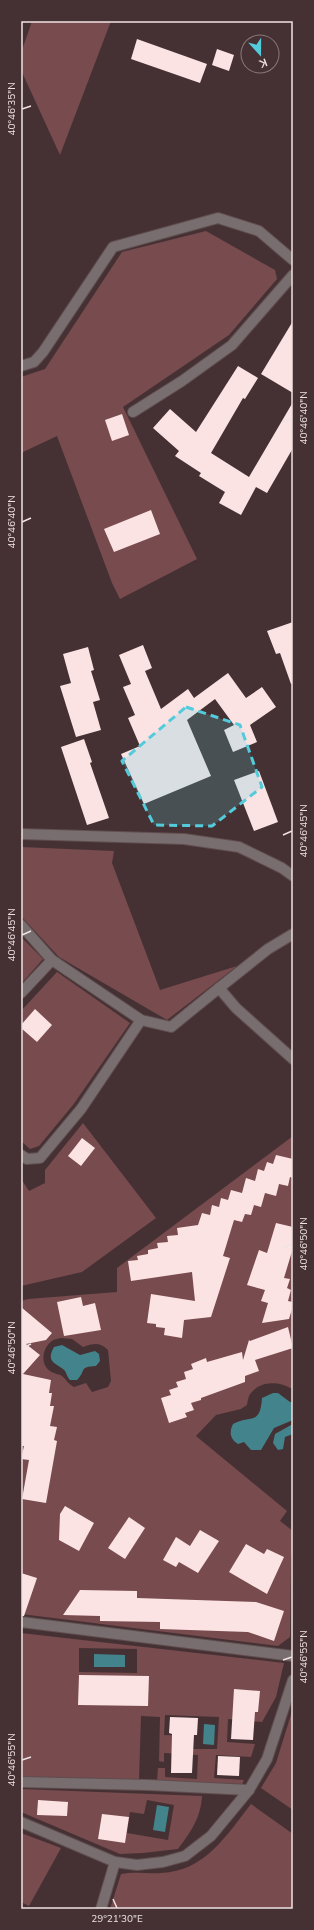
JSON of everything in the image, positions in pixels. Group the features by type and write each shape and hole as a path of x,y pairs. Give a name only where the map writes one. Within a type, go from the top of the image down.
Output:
{"street":[{"path":"21,366 34,362 43,352 114,247 218,218 259,231 293,260"},
{"path":"133,412 182,381 232,345 293,275"},
{"path":"21,834 169,838 239,847 282,868 293,876"},
{"path":"21,925 52,960 141,1020 171,1027 268,949 293,934"},
{"path":"21,993 52,960"},
{"path":"219,988 236,1008 293,1059"},
{"path":"21,1155 27,1159 40,1158 81,1109 141,1020"},
{"path":"21,1622 293,1656"},
{"path":"21,1822 115,1862 138,1865 163,1862 185,1856 211,1836 249,1790 267,1759 293,1680"},
{"path":"21,1782 148,1785 249,1790"},
{"path":"101,1909 115,1862"}],"highlighted area":[{"path":"186,707 240,725 262,787 212,826 154,825 122,761"}],"shaded area":[{"path":"32,21 111,21 60,155 21,70 21,53"},
{"path":"206,231 275,270 277,279 229,335 123,407 197,559 120,599 112,583 57,436 21,453 21,377 45,369 122,252"},
{"path":"21,847 114,851 112,863 160,990 237,966 167,1020 59,957 21,916"},
{"path":"21,937 43,959 21,984"},
{"path":"57,972 130,1023 73,1105 39,1146 30,1149 21,1141 21,1011"},
{"path":"83,1123 156,1218 82,1272 21,1286 21,1179 29,1191 45,1183 45,1170"},
{"path":"293,1136 293,1388 275,1383 259,1386 250,1394 247,1405 241,1409 216,1415 196,1436 287,1511 280,1521 293,1531 293,1552 291,1555 290,1637 278,1646 21,1614 21,1301 28,1299 117,1292 117,1268","holes":["61,1338 72,1339 83,1347 99,1344 108,1350 111,1381 108,1387 92,1392 86,1383 74,1387 70,1385 62,1376 47,1368 44,1360 44,1352 49,1344 54,1340"]},
{"path":"21,1633 284,1663 276,1697 262,1722 228,1719 227,1742 255,1744 251,1757 216,1755 214,1778 244,1780 242,1784 157,1781 158,1768 165,1768 165,1777 197,1779 198,1755 164,1753 164,1762 159,1761 160,1717 141,1716 139,1780 21,1777","holes":["79,1648 137,1649 137,1673 79,1672","165,1715 219,1717 217,1749 191,1749 191,1736 164,1735"]},
{"path":"293,1708 293,1810 261,1788 276,1763"},
{"path":"21,1789 202,1796 200,1811 197,1818 191,1831 178,1849 143,1853 120,1854 21,1812","holes":["147,1800 174,1805 168,1840 127,1833 130,1812 144,1814"]},
{"path":"251,1804 293,1834 293,1909 110,1909 121,1874 161,1873 176,1871 190,1866 213,1850 233,1828"},
{"path":"21,1833 61,1848 29,1906 21,1902"}],"water":[{"path":"62,1345 80,1355 95,1351 99,1354 100,1361 96,1366 85,1368 77,1380 70,1380 65,1371 54,1363 51,1357 54,1347"},
{"path":"273,1393 278,1393 290,1402 293,1402 293,1420 274,1428 261,1450 251,1450 244,1442 238,1444 233,1440 231,1435 233,1424 256,1416 261,1407 262,1398"},
{"path":"291,1425 293,1426 293,1434 285,1437 283,1449 278,1450 273,1443 275,1434"},
{"path":"94,1654 125,1655 125,1667 94,1667"},
{"path":"204,1724 215,1725 214,1745 203,1744"},
{"path":"157,1805 169,1807 165,1832 153,1830"}],"building":[{"path":"137,39 207,64 200,83 131,59"},
{"path":"217,49 234,55 229,71 212,65"},
{"path":"293,321 293,393 261,374"},
{"path":"238,366 258,378 245,399 243,398 211,453 249,477 293,402 293,448 267,493 256,487 241,515 219,503 225,492 199,476 201,473 175,456 179,451 153,428 170,409 196,432"},
{"path":"122,414 129,435 112,441 105,420"},
{"path":"151,510 160,534 114,552 104,529"},
{"path":"293,622 293,684 291,684 280,653 276,654 267,631"},
{"path":"143,645 152,668 145,671 161,709 188,689 194,698 228,673 246,698 262,687 276,707 250,725 257,742 233,752 224,730 234,725 215,699 187,720 211,776 144,804 121,754 140,746 128,718 135,715 123,687 131,684 119,655"},
{"path":"88,647 94,670 91,671 100,700 93,702 101,730 76,737 60,686 71,683 63,654"},
{"path":"84,739 92,762 90,763 109,818 87,825 61,747"},
{"path":"259,771 278,822 254,831 234,780"},
{"path":"35,1009 52,1025 37,1042 21,1028 21,1025"},
{"path":"82,1138 95,1148 81,1166 68,1156"},
{"path":"276,1155 293,1159 293,1178 290,1177 288,1186 279,1184 276,1196 265,1193 261,1207 254,1205 251,1215 245,1214 242,1222 234,1220 223,1256 230,1258 211,1317 184,1320 182,1338 164,1335 165,1328 156,1327 156,1324 147,1323 151,1294 195,1301 192,1272 131,1281 128,1261 138,1260 137,1256 148,1254 148,1250 158,1248 157,1243 168,1242 167,1236 178,1235 177,1228 198,1225 202,1213 210,1215 212,1205 219,1207 221,1198 228,1200 231,1190 242,1193 246,1178 255,1181 258,1169 264,1171 267,1162 273,1164"},
{"path":"276,1223 293,1227 293,1248 284,1278 290,1279 287,1288 291,1290 288,1301 293,1302 293,1306 289,1319 262,1323 268,1303 261,1301 265,1290 247,1285 259,1250 267,1253"},
{"path":"81,1297 83,1306 95,1303 101,1330 64,1336 57,1302"},
{"path":"21,1307 52,1333 46,1340 26,1344 40,1355 23,1374 51,1380 49,1393 52,1393 50,1406 54,1406 50,1426 57,1427 54,1440 57,1441 46,1503 22,1499 29,1460 21,1459 24,1446 21,1446"},
{"path":"288,1327 293,1348 255,1360 259,1371 245,1376 245,1382 191,1403 194,1410 185,1413 187,1417 169,1423 161,1398 171,1395 169,1390 178,1387 176,1382 186,1379 184,1372 193,1369 191,1364 206,1358 207,1362 242,1352 243,1360 249,1340 250,1341"},
{"path":"65,1506 94,1523 79,1551 59,1540 60,1514"},
{"path":"129,1517 145,1528 125,1559 108,1548"},
{"path":"200,1530 219,1541 198,1573 179,1562 176,1567 163,1560 176,1537 190,1546"},
{"path":"246,1544 264,1554 267,1549 284,1557 267,1594 229,1572"},
{"path":"21,1573 37,1578 24,1616 21,1616"},
{"path":"80,1590 137,1591 137,1598 256,1602 284,1611 274,1641 248,1632 160,1629 160,1622 100,1621 100,1616 63,1615"},
{"path":"79,1675 149,1676 148,1706 78,1705"},
{"path":"234,1689 260,1691 258,1712 255,1712 253,1740 231,1739"},
{"path":"170,1717 198,1718 197,1735 194,1735 192,1773 171,1773 172,1734 169,1733"},
{"path":"218,1756 240,1757 239,1776 217,1775"},
{"path":"38,1800 68,1802 67,1816 37,1815"},
{"path":"102,1814 129,1817 125,1843 98,1839"}]}
